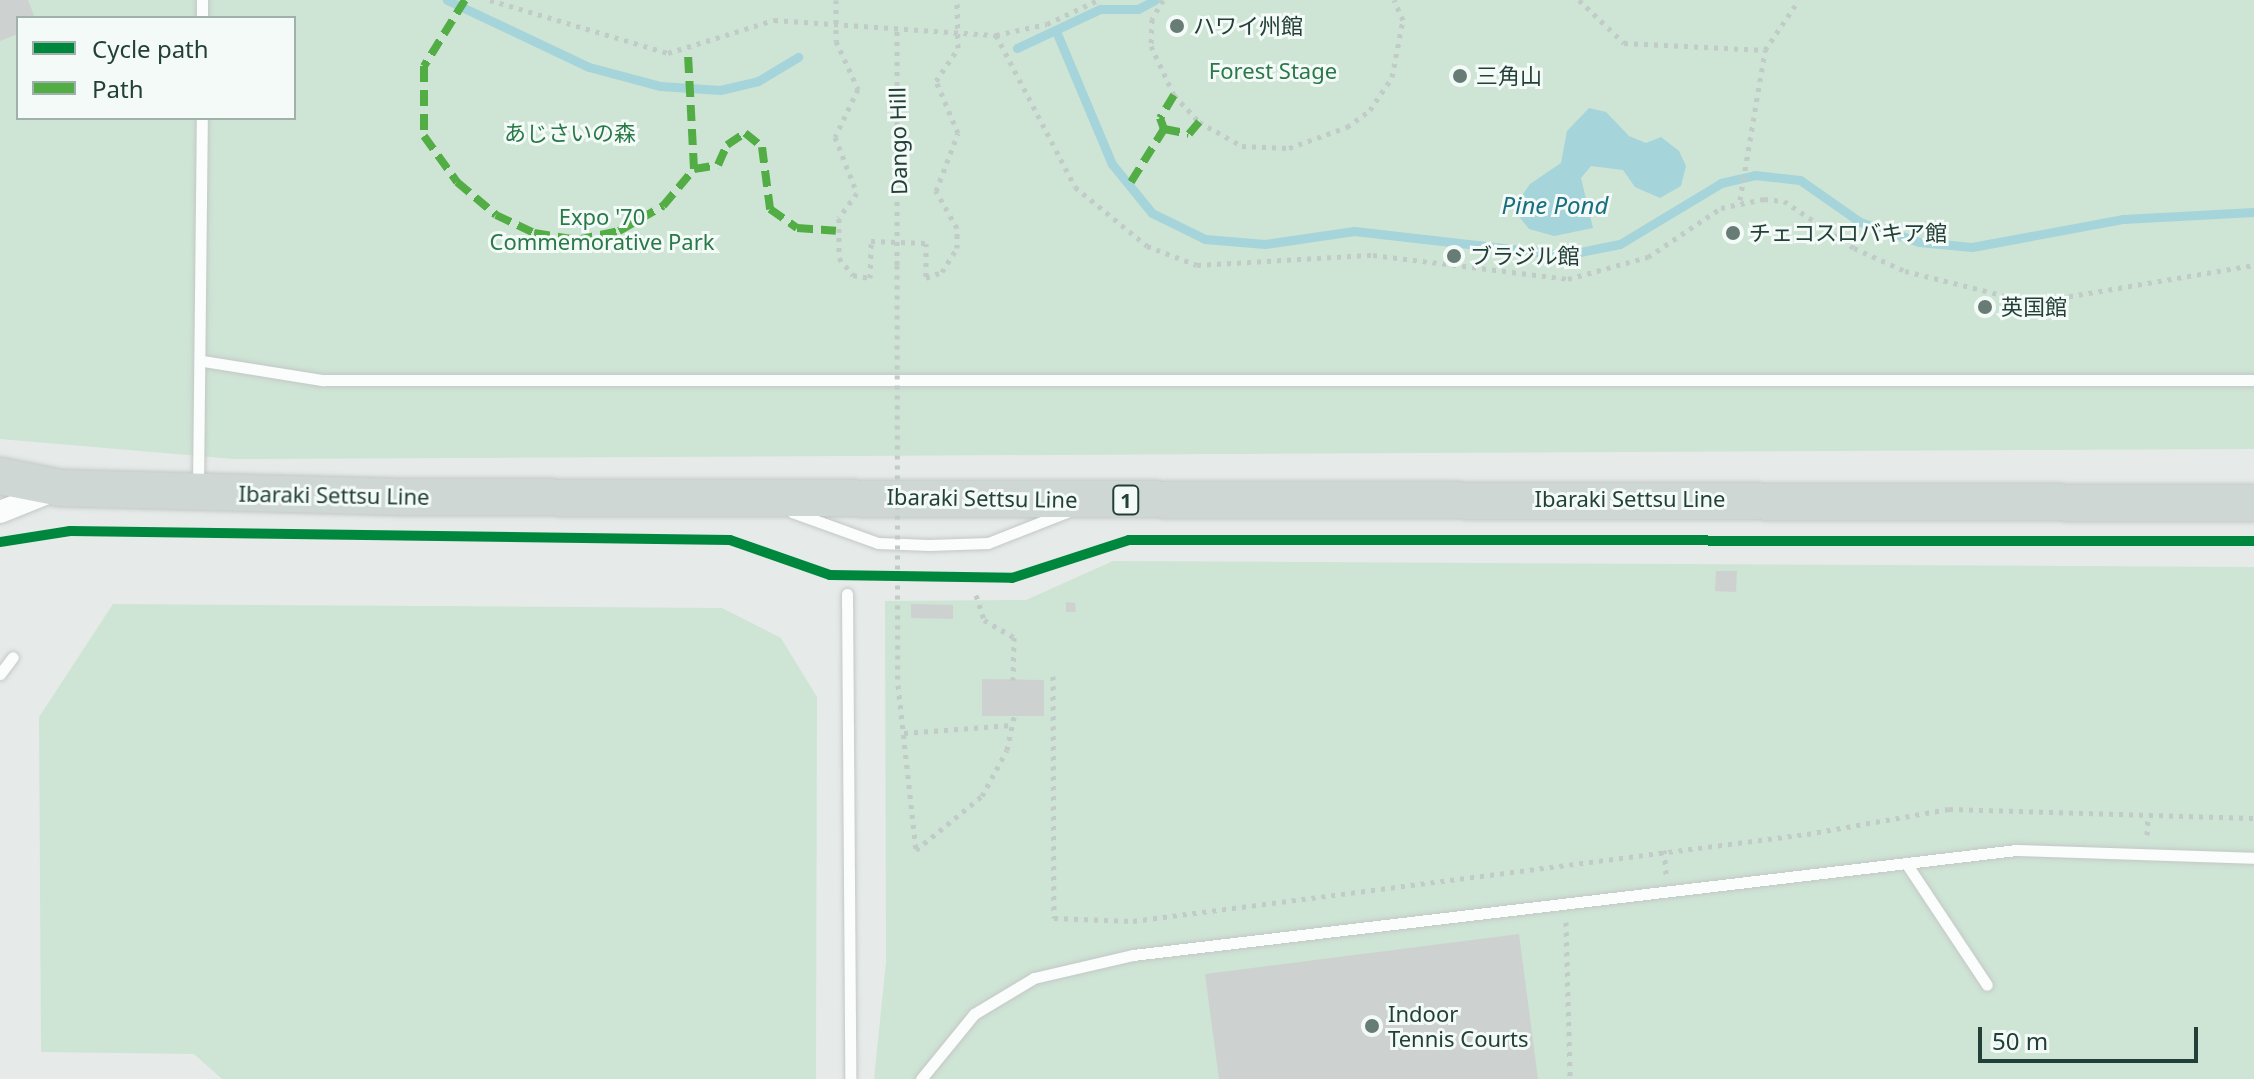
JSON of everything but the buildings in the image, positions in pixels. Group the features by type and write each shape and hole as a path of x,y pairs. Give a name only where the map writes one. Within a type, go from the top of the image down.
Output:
{"main road":[{"name":"Ibaraki Settsu Line","path":"0,476 60,488 198,492 742,494 1098,500 2254,503"}],"street":[{"path":"0,512 60,488"}],"lane":[{"path":"198,492 203,361 202,120"},
{"path":"203,361 322,380 2254,380"},
{"path":"742,494 878,543 929,545 988,543 1098,500"},
{"path":"847,594 850,1079"},
{"path":"0,674 13,657"},
{"path":"921,1079 974,1014 1034,978 1133,955 2016,850 2254,858"},
{"path":"1906,863 1987,985"}],"path":[{"path":"490,0 668,53 688,53 757,23 959,28 996,35 1047,24 1098,0"},
{"path":"836,0 836,23 858,89 835,137 857,193 839,218 839,258 853,275 870,278 871,241 926,243 926,278 942,272 957,248 957,228 936,191 958,133 936,81 958,48 957,0"},
{"path":"1163,0 1151,46 1174,95 1199,122 1242,146 1289,148 1347,127 1370,110 1392,77 1403,20 1394,0"},
{"path":"1579,0 1624,43 1765,50"},
{"path":"1740,200 1765,50 1799,0"},
{"path":"996,35 1075,187 1147,246 1197,265 1373,255 1568,279 1648,257 1740,200 1784,201 1891,265 2010,297 2059,298 2254,265"},
{"path":"888,577 919,577"},
{"path":"976,595 984,620 1014,637 1013,680"},
{"path":"1053,676 1054,918 1133,921 1807,834 1949,809 2254,818"},
{"path":"904,733 1012,725 1014,716"},
{"path":"1565,905 1570,1079"}],"green space":[{"name":"Expo '70 Commemorative Park","path":"0,0 2254,0 2254,449 234,459 0,439"},
{"path":"1113,561 2254,567 2254,1079 874,1079 886,962 885,601 1026,600"},
{"path":"113,604 722,608 781,638 817,697 816,1079 222,1079 194,1054 41,1052 39,717"}],"water":[{"name":"Pine Pond","path":"1589,108 1606,112 1629,136 1646,143 1661,137 1679,151 1686,166 1681,186 1660,198 1635,187 1623,170 1591,166 1581,178 1593,228 1554,236 1529,229 1513,209 1530,184 1561,163 1567,131"}],"waterway":[{"path":"447,0 589,67 660,86 720,90 758,81 798,57"},
{"path":"1017,48 1100,9 1138,9 1155,0"},
{"path":"1056,31 1112,164 1152,213 1205,239 1265,244 1354,231 1565,255 1620,244 1721,183 1755,175 1800,180 1860,222 1919,242 1972,247 2123,219 2254,212"}],"marked path":[{"path":"465,0 424,66 424,136 457,182 496,215 534,233 577,240 619,231 663,206 694,169 688,53"},
{"path":"1174,95 1160,118 1164,129 1189,134 1199,122"},
{"path":"1131,182 1164,129"},
{"path":"694,169 718,165 727,145 745,133 762,147 770,209 797,228 836,231"}],"cycle path":[{"path":"0,542 70,531 730,540 830,575 1012,578 1129,540 2254,541"}],"place":[{"name":"ハワイ州館","path":"1177,26"},
{"name":"三角山","path":"1460,76"},
{"name":"チェコスロバキア館","path":"1733,233"},
{"name":"ブラジル館","path":"1454,256"},
{"name":"英国館","path":"1985,307"},
{"name":"Indoor Tennis Courts","path":"1372,1026"}],"park label":[{"name":"Forest Stage","path":"1273,71"},
{"name":"あじさいの森","path":"570,133"}]}
